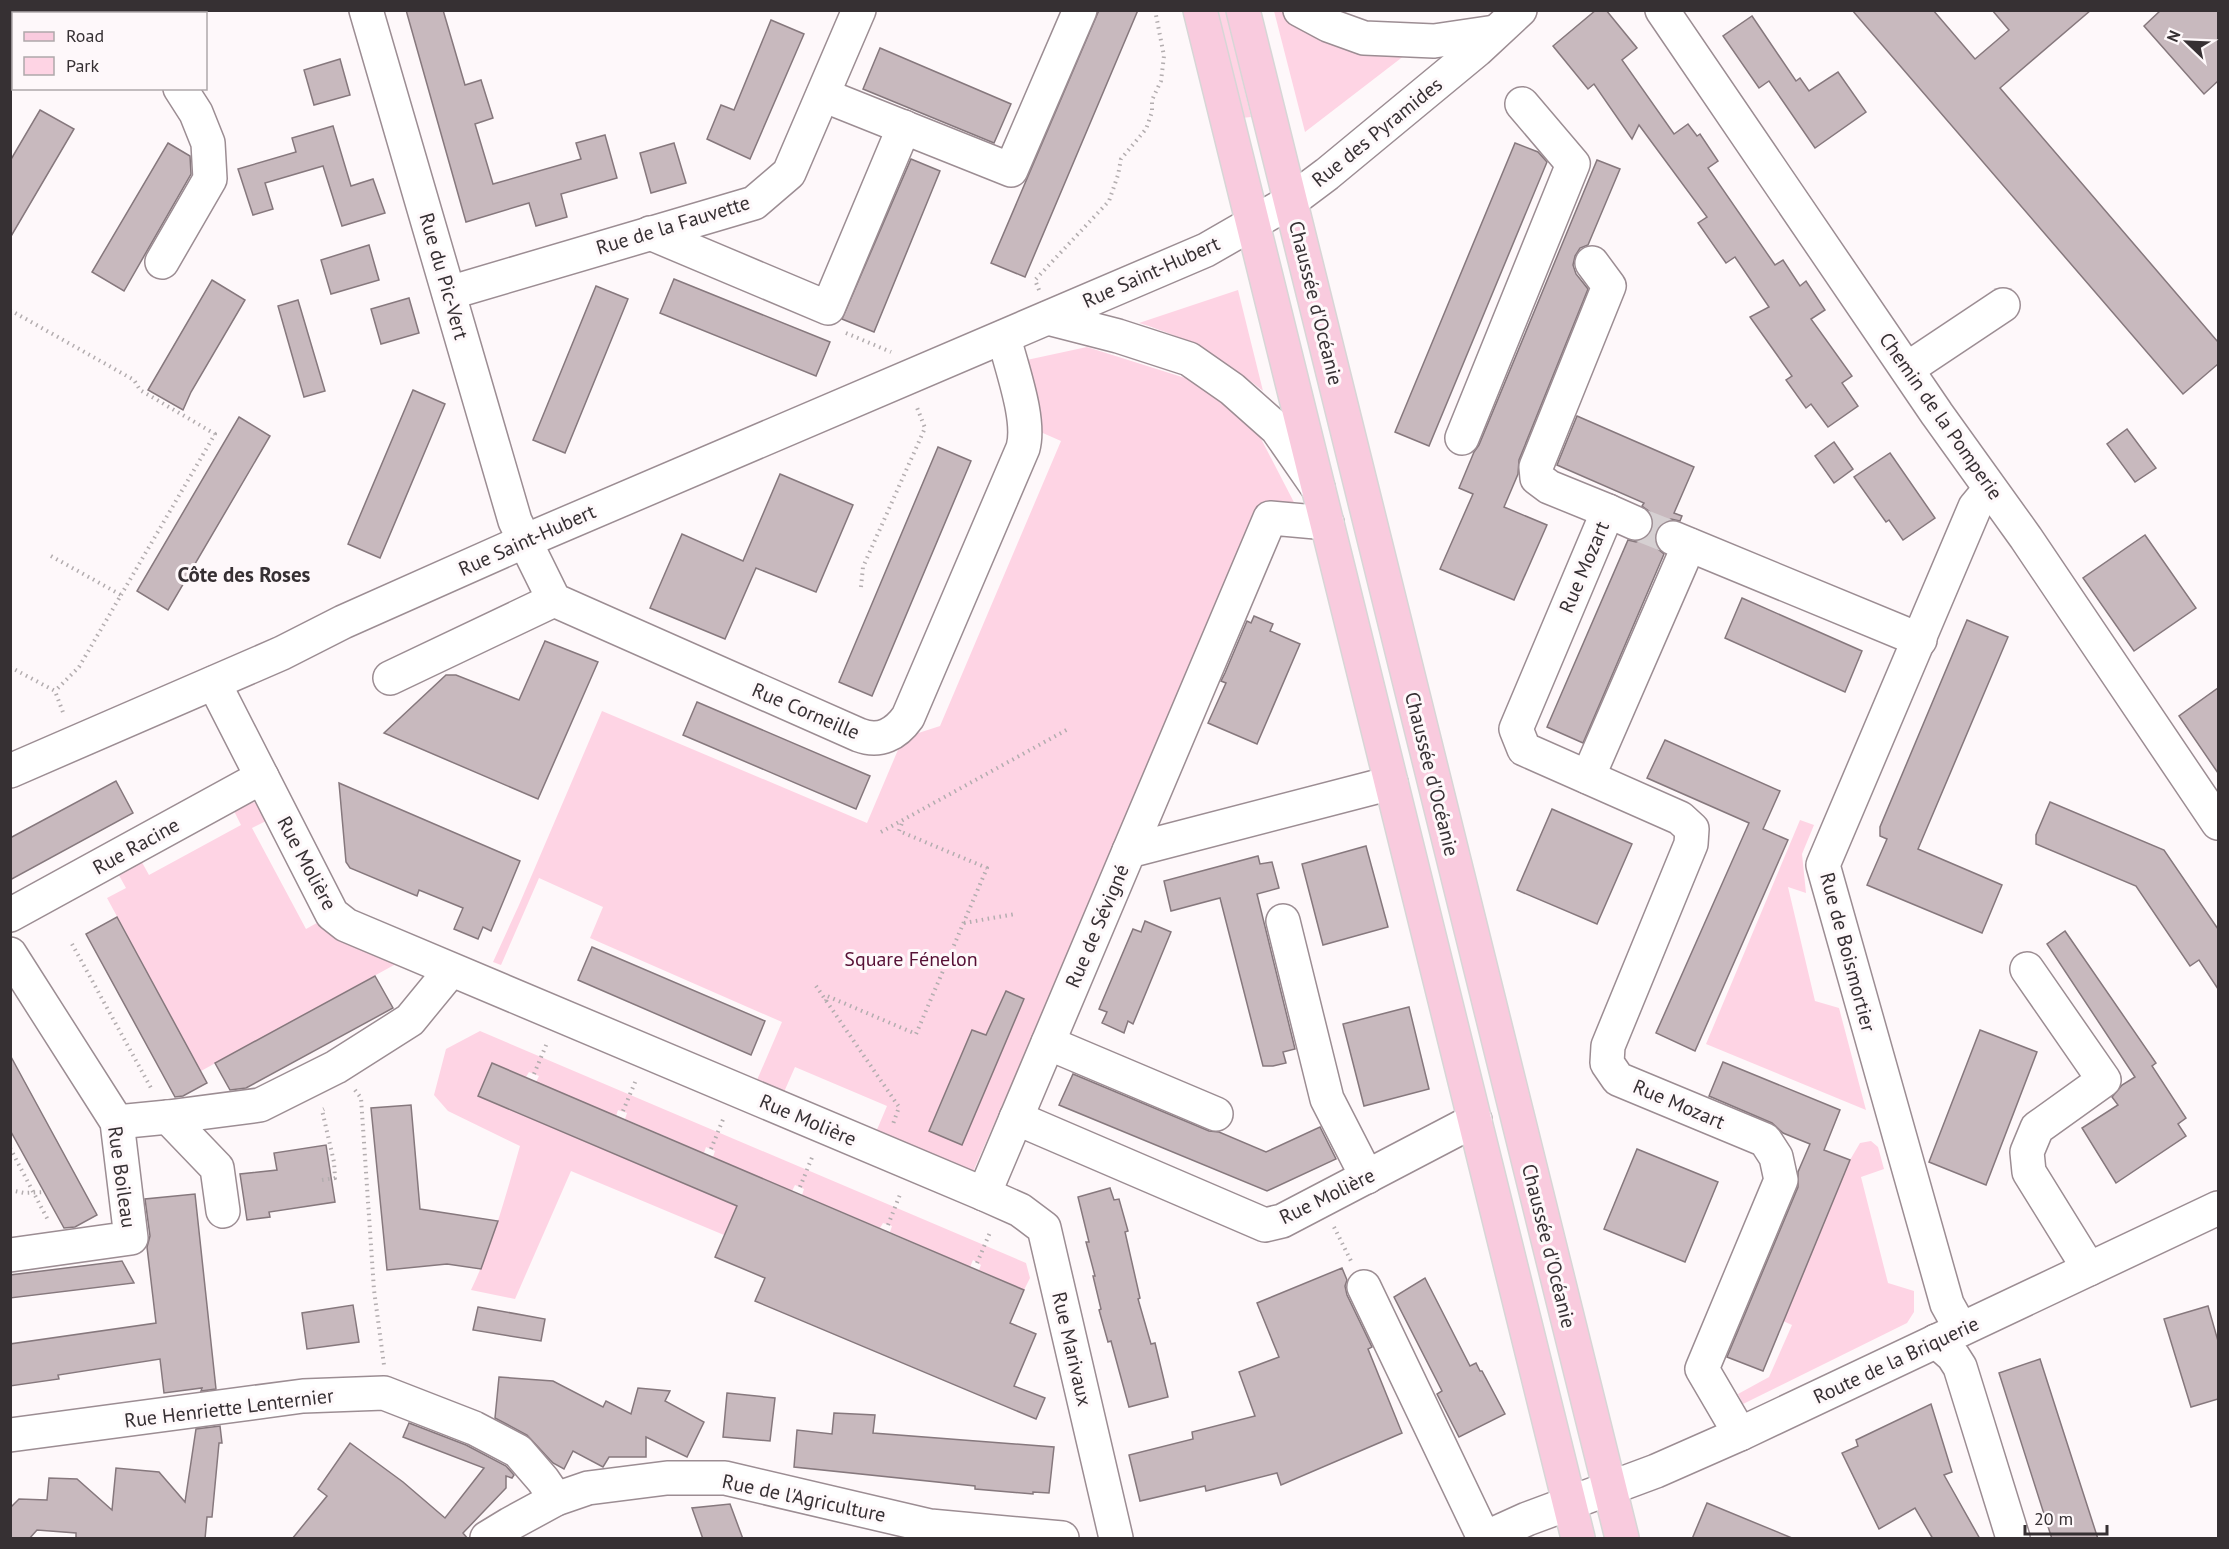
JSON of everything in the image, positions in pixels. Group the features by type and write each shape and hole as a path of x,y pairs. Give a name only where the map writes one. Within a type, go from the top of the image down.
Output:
{"main road":[{"name":"Chaussée d'Océanie","path":"1200,10 1578,1539"},
{"name":"Chaussée d'Océanie","path":"1243,10 1622,1539"}],"street":[{"name":"Rue du Pic-Vert","path":"366,10 515,521 525,541"},
{"name":"Rue de la Fauvette","path":"449,293 754,203 789,173 859,10"},
{"path":"823,94 1011,170 1080,10"},
{"path":"1300,10 1329,25 1364,38 1434,41 1495,32"},
{"name":"Rue des Pyramides","path":"1253,223 1291,201 1327,174 1477,50 1520,10"},
{"name":"Chemin de la Pomperie","path":"1662,10 1907,369 2026,538 2218,823"},
{"path":"162,262 210,179 208,143 195,113 181,90"},
{"path":"1462,438 1573,164 1522,104"},
{"path":"650,233 828,308 904,127"},
{"name":"Rue Saint-Hubert","path":"10,771 282,653 342,622 525,541 1004,337 1045,307 1206,250 1253,223"},
{"name":"Rue Mozart","path":"1592,263 1609,286 1536,466 1537,478 1548,487 1621,517 1516,729 1524,749 1680,818 1692,829 1691,844 1608,1046 1607,1063 1618,1079 1765,1140 1776,1157 1781,1180 1702,1369 1740,1434"},
{"path":"1907,369 2004,305"},
{"name":"Rue Saint-Hubert","path":"1045,307 1118,336 1189,359 1232,389 1277,429 1319,490"},
{"name":"Rue Corneille","path":"554,600 859,735 878,738 888,736 899,729 908,717 1026,438 1025,420 1004,337"},
{"name":"Rue de Boismortier","path":"1990,489 1975,507 1823,865 1947,1304 1948,1335 1953,1356 1960,1367 2013,1539"},
{"path":"1129,851 1270,518 1327,523"},
{"path":"390,678 554,600 525,541"},
{"path":"1588,777 1681,542 1920,640"},
{"name":"Rue Molière","path":"214,683 332,914 346,925 989,1208"},
{"name":"Rue Racine","path":"10,915 262,777"},
{"name":"Rue de Sévigné","path":"1016,1118 1129,851 1391,783"},
{"path":"1283,921 1327,1099 1367,1177"},
{"name":"Rue Boileau","path":"10,954 117,1122 131,1238 10,1255"},
{"path":"2027,969 2104,1080 2037,1128 2026,1152 2029,1172 2089,1269"},
{"path":"117,1122 260,1105 336,1068 410,1020 451,970"},
{"path":"1048,1043 1216,1114"},
{"path":"168,1117 217,1168 223,1211"},
{"path":"989,1208 1016,1118"},
{"name":"Rue Molière","path":"1016,1118 1265,1225 1282,1221 1475,1120"},
{"name":"Rue Marivaux","path":"989,1208 1020,1210 1044,1228 1116,1539"},
{"name":"Route de la Briquerie","path":"1484,1539 1527,1519 1656,1471 1740,1434 2218,1208"},
{"path":"1364,1287 1484,1539"},
{"name":"Rue Henriette Lenternier","path":"10,1436 303,1396 384,1393 474,1428 518,1451 556,1499"},
{"name":"Rue de l'Agriculture","path":"487,1539 556,1499 588,1488 656,1479 725,1478 930,1526 1062,1539"}],"path":[{"path":"1045,307 1035,280 1109,201 1121,159 1146,129 1152,112 1152,100 1161,81 1164,56 1155,10"},
{"path":"10,310 134,380 140,390 215,434 80,668 55,691"},
{"path":"836,328 895,353"},
{"path":"861,587 862,567 925,428 915,402"},
{"path":"51,556 120,596"},
{"path":"10,667 55,691 66,719"},
{"path":"881,832 1070,728"},
{"path":"826,1000 827,996 916,1034 964,923 987,868 899,831 903,820"},
{"path":"964,923 1015,914"},
{"path":"72,944 168,1117"},
{"path":"816,986 899,1107 889,1133"},
{"path":"534,1074 544,1051"},
{"path":"336,1068 361,1098 374,1290 384,1369"},
{"path":"623,1112 633,1089"},
{"path":"322,1180 335,1178 334,1162 322,1110 329,1106"},
{"path":"711,1149 721,1126"},
{"path":"10,1148 52,1228"},
{"path":"800,1187 809,1164"},
{"path":"10,1190 34,1194 44,1192"},
{"path":"888,1225 897,1202"},
{"path":"977,1263 989,1208"},
{"path":"1330,1220 1364,1287"}],"green space":[{"path":"1215,11 1226,11 1251,117 1242,118"},
{"path":"1274,11 1281,11 1293,21 1409,52 1305,132"},
{"path":"1238,290 1263,391 1204,350 1173,335 1139,323"},
{"name":"Square Fénelon","path":"1087,347 1201,383 1256,429 1299,512 1262,513 972,1174 876,1132 887,1106 795,1067 784,1092 757,1080 782,1022 590,938 603,907 539,878 501,965 493,962 602,711 867,823 903,738 940,726 1061,441 1036,430 1022,361"},
{"path":"244,801 257,803 270,819 252,828 306,929 324,919 405,959 201,1071 107,898 126,888 116,870 139,857 149,875 241,825 232,807"},
{"path":"1800,820 1814,825 1802,854 1806,893 1788,887 1815,1001 1839,1008 1866,1110 1706,1044"},
{"path":"480,1031 1026,1263 1030,1278 1024,1290 979,1270 981,1265 973,1260 970,1267 890,1232 892,1226 883,1223 880,1228 802,1195 804,1189 795,1185 792,1191 713,1157 715,1151 706,1147 704,1153 625,1119 627,1113 618,1110 616,1116 536,1082 539,1076 529,1072 526,1077 492,1063 478,1096 737,1206 724,1235 571,1171 515,1299 471,1290 492,1237 520,1146 448,1111 434,1095 446,1049"},
{"path":"1871,1141 1878,1147 1884,1169 1861,1177 1888,1283 1914,1291 1914,1312 1907,1323 1743,1404 1738,1394 1769,1377 1792,1325 1783,1321 1850,1160 1860,1143"}],"building":[{"path":"406,10 443,10 465,85 481,80 493,118 475,124 493,184 581,159 576,143 605,135 617,178 561,194 567,217 536,226 529,203 466,222"},
{"path":"1099,10 1138,10 1025,277 991,263"},
{"path":"1596,10 1606,10 1637,48 1622,60 1674,134 1688,124 1697,136 1700,134 1718,161 1708,168 1775,265 1783,260 1800,286 1806,281 1825,310 1811,319 1852,376 1842,383 1858,406 1828,427 1811,404 1806,408 1786,380 1792,376 1750,317 1769,307 1735,257 1726,263 1698,223 1707,217 1639,125 1632,139 1594,84 1588,89 1553,46"},
{"path":"1852,10 1933,10 1975,59 2009,30 1992,10 2091,10 2000,88 2218,342 2218,364 2183,394"},
{"path":"2161,10 2218,10 2218,81 2204,94 2144,26"},
{"path":"1752,16 1796,81 1800,78 1809,91 1838,72 1866,112 1815,148 1769,81 1759,88 1723,36"},
{"path":"771,20 804,34 750,159 707,139 721,105 734,110"},
{"path":"880,48 1011,104 994,143 863,89"},
{"path":"340,59 350,95 314,105 304,70"},
{"path":"40,110 74,129 10,238 10,161"},
{"path":"333,126 351,186 373,179 385,213 342,226 323,166 265,183 273,209 253,215 238,169 296,152 292,138"},
{"path":"168,143 190,156 191,174 124,291 92,272"},
{"path":"674,143 686,183 651,193 640,153"},
{"path":"1515,143 1538,152 1547,162 1429,446 1395,432"},
{"path":"911,159 940,171 874,332 842,319"},
{"path":"1597,160 1620,169 1588,245 1580,248 1575,256 1573,265 1576,274 1588,289 1519,460 1518,474 1504,507 1547,525 1514,600 1440,569 1473,494 1459,488"},
{"path":"369,245 379,280 331,294 321,260"},
{"path":"674,279 830,342 816,376 660,313"},
{"path":"212,280 245,300 191,392 183,410 148,390"},
{"path":"596,286 628,299 565,453 533,440"},
{"path":"409,298 419,333 381,344 371,309"},
{"path":"298,300 325,391 304,397 278,306"},
{"path":"413,390 445,404 380,558 348,544"},
{"path":"1577,416 1694,467 1674,513 1682,516 1680,521 1671,519 1662,523 1656,531 1655,541 1658,549 1664,554 1583,743 1547,727 1628,540 1636,542 1646,538 1652,531 1654,522 1650,512 1642,506 1644,503 1557,465"},
{"path":"239,417 270,436 168,610 137,591"},
{"path":"2127,429 2156,468 2135,482 2107,444"},
{"path":"1834,442 1853,469 1834,483 1815,456"},
{"path":"938,447 971,461 872,696 839,682"},
{"path":"1890,453 1935,518 1903,540 1889,520 1886,522 1854,477"},
{"path":"780,474 853,505 816,592 756,568 725,639 650,608 682,534 743,561"},
{"path":"2145,535 2196,608 2134,651 2083,578"},
{"path":"1742,598 1862,651 1845,692 1725,638"},
{"path":"1254,616 1273,624 1270,631 1300,644 1257,744 1208,723 1226,683 1221,681 1247,621 1251,623"},
{"path":"1967,620 2008,637 1918,849 2002,885 1982,933 1867,885 1887,839 1880,836 1880,827"},
{"path":"545,641 598,662 538,799 384,733 446,675 456,675 519,700"},
{"path":"2218,688 2218,773 2179,716"},
{"path":"697,702 870,776 856,809 683,735"},
{"path":"1665,740 1780,791 1763,829 1788,840 1695,1051 1656,1033 1749,823 1647,778"},
{"path":"116,781 133,813 10,880 10,838"},
{"path":"339,783 520,861 491,931 483,927 478,939 454,929 463,908 419,890 417,896 350,868 346,862"},
{"path":"2050,802 2164,850 2218,929 2218,989 2199,960 2190,966 2136,886 2036,844 2036,835"},
{"path":"1552,809 1632,844 1597,924 1517,890"},
{"path":"1366,846 1388,927 1323,945 1302,864"},
{"path":"1258,856 1260,864 1272,862 1279,888 1257,894 1295,1049 1283,1052 1286,1063 1273,1066 1263,1066 1220,898 1171,911 1164,881"},
{"path":"117,917 207,1083 183,1096 175,1097 86,934"},
{"path":"1145,921 1171,932 1133,1024 1128,1021 1124,1033 1102,1023 1107,1012 1099,1009 1133,929 1141,932"},
{"path":"2065,931 2156,1063 2152,1066 2186,1118 2178,1124 2186,1136 2116,1183 2082,1128 2118,1105 2112,1097 2122,1085 2135,1077 2047,944"},
{"path":"592,947 765,1021 751,1055 578,980"},
{"path":"375,976 393,1008 246,1088 230,1090 215,1063"},
{"path":"1006,991 1024,999 962,1145 929,1131 972,1030 986,1035"},
{"path":"1409,1007 1429,1089 1364,1106 1343,1024"},
{"path":"1980,1030 2037,1052 1986,1185 1929,1162"},
{"path":"10,1055 97,1215 75,1227 64,1228 10,1130"},
{"path":"1723,1062 1840,1110 1824,1150 1850,1160 1763,1371 1727,1357 1798,1187 1798,1172 1810,1144 1783,1133 1772,1123 1709,1096"},
{"path":"492,1063 1024,1290 1010,1323 1036,1334 1014,1386 1045,1398 1036,1419 755,1301 765,1278 715,1257 737,1206 478,1096"},
{"path":"1073,1074 1209,1131 1219,1132 1266,1152 1320,1127 1336,1159 1267,1191 1059,1105"},
{"path":"411,1105 420,1209 498,1221 481,1269 447,1264 387,1270 371,1108"},
{"path":"326,1145 335,1202 269,1212 270,1217 247,1220 240,1174 277,1170 274,1153"},
{"path":"1637,1149 1718,1182 1685,1262 1604,1229"},
{"path":"1110,1188 1114,1200 1119,1199 1128,1231 1125,1232 1140,1298 1138,1299 1151,1344 1155,1343 1168,1397 1129,1407 1111,1341 1108,1342 1099,1310 1101,1309 1093,1276 1095,1276 1086,1242 1089,1242 1078,1197"},
{"path":"195,1194 216,1389 201,1391 202,1388 164,1393 160,1359 58,1375 59,1379 10,1386 10,1344 156,1323 147,1247 150,1236 145,1199"},
{"path":"122,1261 134,1283 10,1298 10,1275"},
{"path":"1342,1268 1347,1280 1345,1286 1347,1295 1372,1347 1368,1349 1402,1433 1281,1485 1277,1473 1206,1491 1205,1486 1140,1501 1129,1455 1193,1439 1192,1432 1255,1416 1239,1372 1279,1357 1257,1303"},
{"path":"1425,1278 1470,1366 1476,1363 1482,1371 1505,1414 1459,1437 1437,1394 1442,1391 1394,1297"},
{"path":"353,1305 359,1342 307,1349 302,1313"},
{"path":"2208,1306 2218,1341 2218,1399 2191,1407 2164,1319"},
{"path":"478,1307 545,1319 541,1341 473,1330"},
{"path":"2040,1359 2098,1539 2052,1539 1999,1373"},
{"path":"499,1377 553,1381 603,1407 606,1401 631,1414 638,1388 670,1391 665,1401 704,1422 687,1457 646,1437 646,1457 609,1457 603,1467 573,1451 564,1469 553,1463 527,1435 495,1418"},
{"path":"727,1393 775,1398 770,1441 723,1437"},
{"path":"1931,1404 1952,1472 1944,1475 1980,1539 1933,1539 1915,1508 1879,1529 1842,1453 1858,1446 1856,1440"},
{"path":"834,1413 875,1415 873,1433 1054,1447 1049,1493 1033,1492 1033,1494 975,1489 975,1486 794,1467 797,1430 832,1434"},
{"path":"409,1423 466,1445 506,1466 514,1475 512,1478 506,1476 506,1488 463,1533 468,1539 292,1539 327,1496 318,1489 350,1443 403,1482 445,1518 484,1468 403,1437"},
{"path":"220,1426 222,1443 219,1443 212,1517 207,1517 205,1539 76,1539 76,1533 37,1530 29,1539 10,1539 10,1508 19,1499 47,1500 49,1478 77,1479 112,1510 116,1468 159,1472 185,1502 196,1429"},
{"path":"1707,1503 1792,1538 1792,1539 1692,1539"},
{"path":"730,1504 743,1539 703,1539 692,1508"}],"tunnel":[{"path":"1635,523 1673,538"}],"district":[{"name":"Côte des Roses","path":"244,575"}]}
